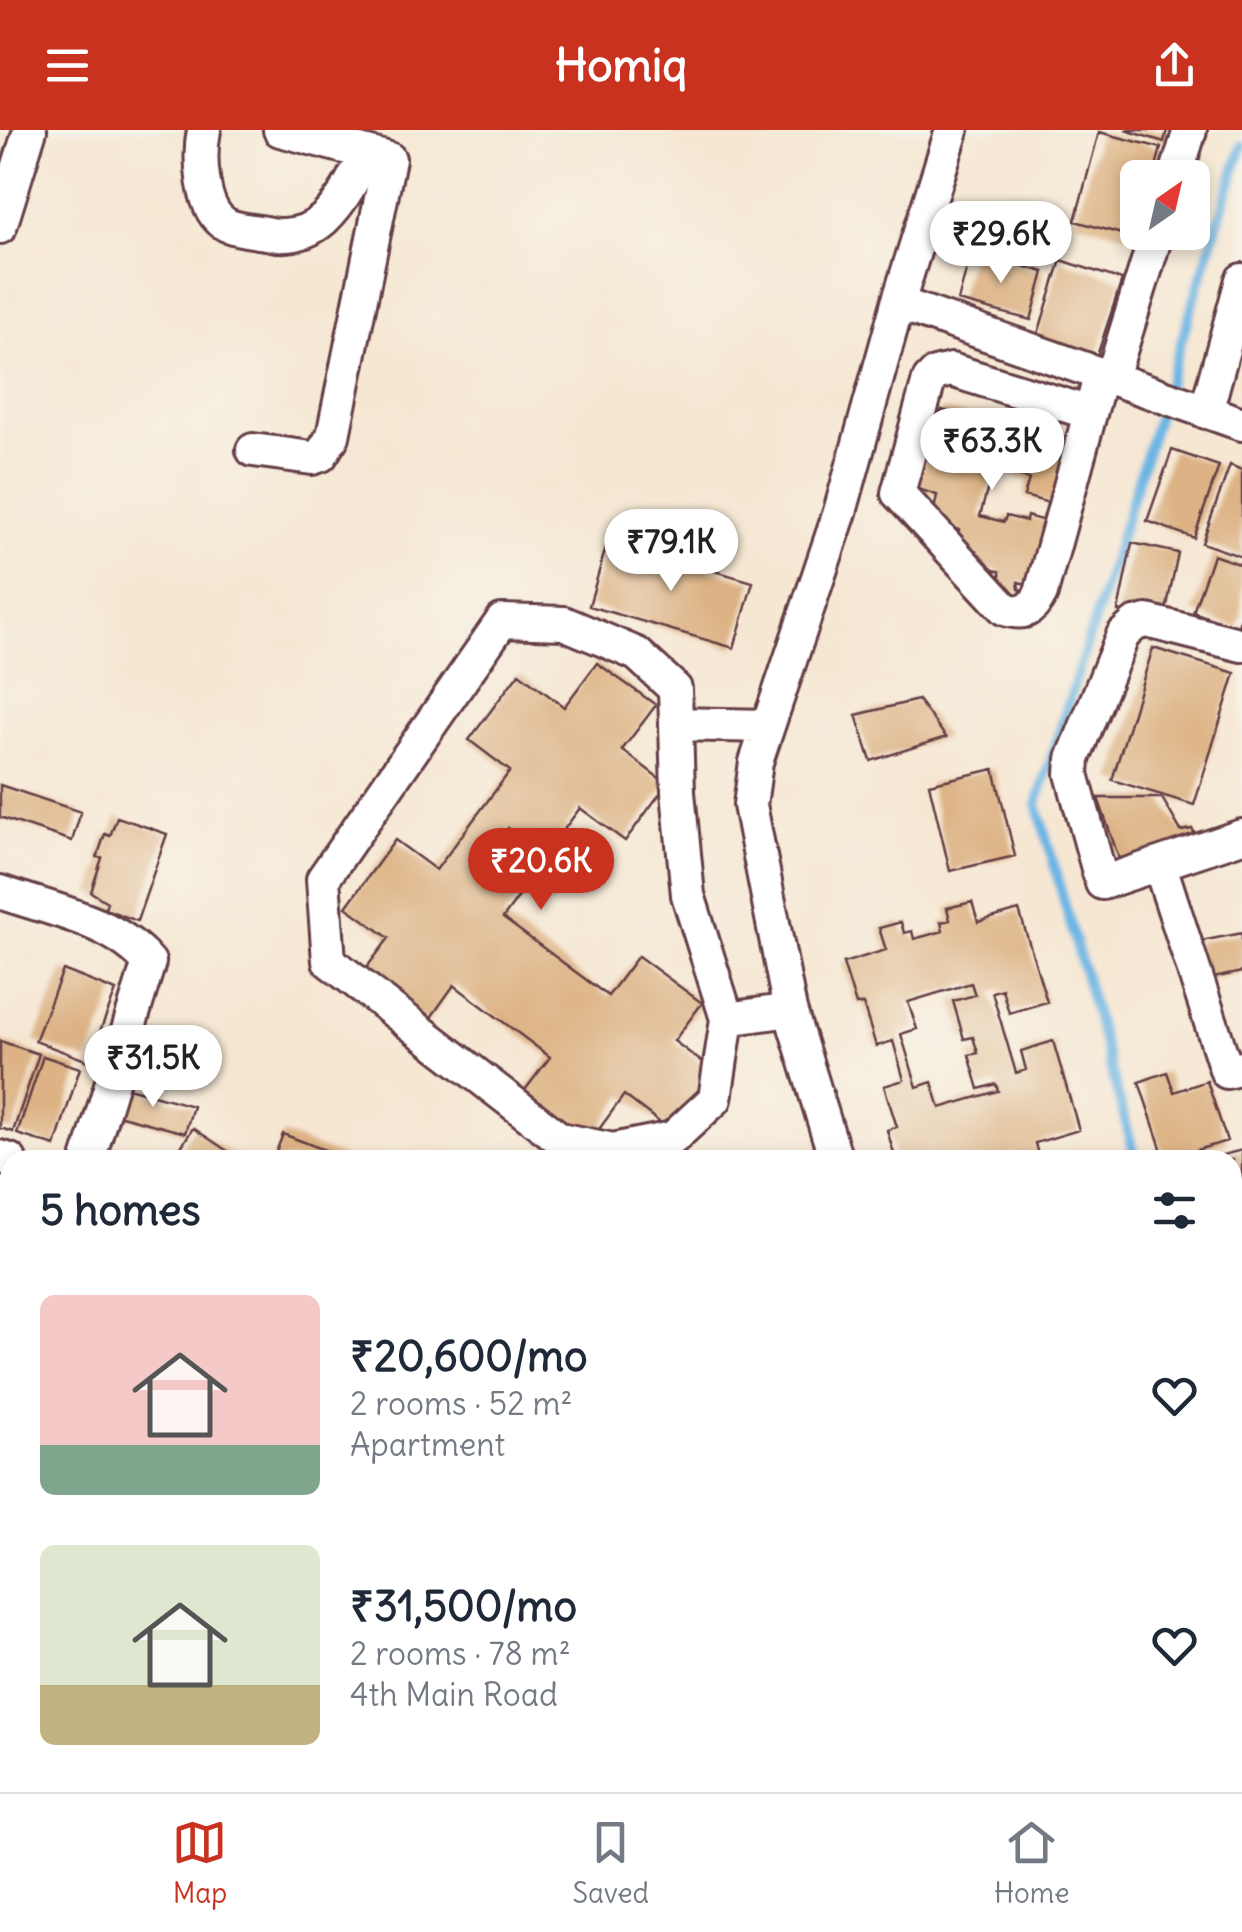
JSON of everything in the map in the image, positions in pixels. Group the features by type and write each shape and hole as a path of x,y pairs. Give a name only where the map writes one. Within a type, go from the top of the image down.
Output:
{"street":[{"path":"0,227 30,130"},
{"path":"204,130 203,170 209,203 218,217 226,224 285,238 322,220 381,151"},
{"path":"833,1150 790,1010 750,806 756,762 840,512 898,303 952,130"},
{"path":"1180,160 1190,130"},
{"path":"284,131 381,151"},
{"path":"253,450 312,458 321,455 333,436 381,151"},
{"path":"1151,250 1106,388 1042,593 1028,611 1020,614 1005,608 898,493 929,380 951,370 1106,388 1193,406 1242,424"},
{"path":"1193,406 1242,280"},
{"path":"898,303 1106,388"},
{"path":"502,621 564,623 636,654 675,689 678,792 688,895 727,1019 715,1098 673,1138 613,1150 560,1139 329,962 323,878 502,621"},
{"path":"1242,645 1147,621 1136,624 1123,635 1073,759 1072,774 1102,883 1242,836"},
{"path":"676,724 768,726"},
{"path":"1160,866 1226,1072 1242,1068"},
{"path":"0,892 110,930 134,943 150,962 91,1150"},
{"path":"727,1019 790,1010"}],"building":[{"path":"1125,130 1167,130 1164,142"},
{"path":"1099,132 1161,148 1158,160 1120,160 1120,234 1075,221"},
{"path":"971,252 1044,272 1031,320 958,301"},
{"path":"1061,260 1122,280 1097,356 1037,337"},
{"path":"942,410 1051,436 1046,455 1073,462 1056,505 1024,496 1029,479 993,469 980,516 1004,522 1006,516 1026,521 1027,516 1052,523 1035,586 1018,582 1019,589 1028,592 1026,597 1001,589 1000,571 972,567 957,547 959,530 932,522 937,495 915,488"},
{"path":"1172,450 1219,466 1194,538 1147,521"},
{"path":"1230,465 1242,470 1242,557 1202,543"},
{"path":"608,540 753,582 734,648 589,606"},
{"path":"1132,543 1178,553 1164,620 1118,611"},
{"path":"1213,555 1242,565 1242,615 1237,628 1193,612"},
{"path":"1153,648 1235,673 1194,805 1112,780"},
{"path":"597,663 656,705 622,750 667,784 625,841 580,808 544,856 508,828 493,848 533,877 503,918 608,996 638,956 702,1003 674,1041 715,1072 671,1131 624,1095 589,1143 522,1094 550,1057 454,985 427,1023 361,975 389,938 346,907 395,840 436,870 510,771 469,740 519,673 564,707"},
{"path":"918,700 946,737 871,761 856,715"},
{"path":"994,769 1015,856 950,871 929,784"},
{"path":"0,785 81,812 72,841 0,817"},
{"path":"1098,798 1162,798 1181,831 1192,829 1202,844 1124,873"},
{"path":"117,817 167,834 137,921 105,909 107,902 91,892 102,858 97,857 105,834 110,836"},
{"path":"972,902 978,922 1019,910 1047,1002 1009,1013 1002,989 992,992 1016,1073 1026,1070 1021,1051 1053,1041 1079,1130 1035,1143 1037,1150 893,1150 887,1130 897,1127 884,1086 904,1080 893,1041 876,1046 863,1004 856,1005 843,963 886,950 879,928 901,922 904,933 912,931 914,939 943,931 941,922 950,920 947,908","holes":["971,983 975,995 953,1001 964,1039 973,1037 978,1053 969,1055 979,1089 996,1084 998,1091 940,1108 932,1082 917,1087 901,1034 917,1029 908,1002"]},
{"path":"1242,933 1242,972 1204,980 1196,942"},
{"path":"63,970 116,991 88,1061 35,1041"},
{"path":"0,1041 39,1054 13,1132 0,1128"},
{"path":"43,1056 80,1068 55,1146 17,1134"},
{"path":"1167,1072 1174,1092 1207,1081 1227,1141 1198,1150 1162,1150 1139,1082"},
{"path":"121,1086 193,1106 185,1133 114,1114"},
{"path":"193,1128 226,1150 186,1150 181,1147"},
{"path":"283,1134 325,1150 277,1150"}],"waterway":[{"path":"1133,1150 1037,804 1242,146"}]}
